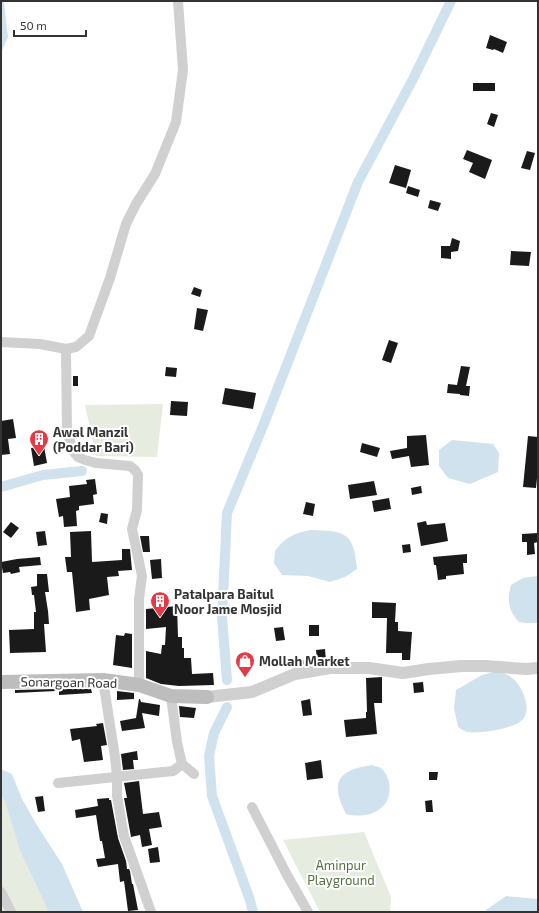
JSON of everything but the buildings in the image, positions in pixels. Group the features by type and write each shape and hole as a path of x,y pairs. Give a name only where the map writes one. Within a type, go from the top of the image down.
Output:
{"main road":[{"name":"Sonargoan Road","path":"1,682 103,680 139,685 171,696 207,697"}],"street":[{"path":"1,342 40,344 66,349 76,347 89,336 110,278 126,224 136,204 155,174 176,122 183,70 178,1"},
{"path":"66,349 67,431 73,451 78,457 96,463 130,466 138,475 137,510 132,529 142,576 139,599 139,685"},
{"path":"207,697 252,692 295,674 330,668 369,668 403,673 461,666 526,669 538,668"},
{"path":"103,680 115,757 117,796 124,836 151,912"},
{"path":"171,696 182,764 194,774"},
{"path":"58,783 173,771 182,764"},
{"path":"252,807 308,912"},
{"path":"1,892 11,912"}],"green space":[{"path":"163,404 157,457 96,456 85,405"},
{"path":"1,778 56,912 1,912"},
{"name":"Aminpur Playground","path":"364,832 391,897 390,912 320,912 283,840"}],"water":[{"path":"1,1 4,2 8,37 1,53"},
{"path":"452,440 493,444 499,453 498,472 470,484 448,478 439,466 439,450"},
{"path":"311,530 332,531 346,536 353,547 357,569 345,577 330,582 308,576 282,575 274,563 275,551 291,536"},
{"path":"538,576 538,623 519,622 515,618 509,605 511,585 523,578"},
{"path":"498,671 506,674 516,681 525,697 526,715 519,723 513,726 488,731 464,731 458,727 454,708 456,690 482,675"},
{"path":"372,765 381,768 387,777 390,791 388,799 384,806 371,814 346,814 338,794 340,779 344,774 351,770"},
{"path":"1,769 12,774 22,799 62,864 83,912 49,912 20,850 5,801 1,796"},
{"path":"506,896 538,899 538,912 486,912 486,910"}],"waterway":[{"path":"227,680 222,617 227,513 263,426 358,182 413,79 451,1"},
{"path":"1,487 43,475 82,471"},
{"path":"227,707 214,733 209,756 212,796 253,912"}],"place":[{"name":"Awal Manzil (Poddar Bari)","path":"39,456"},
{"name":"Patalpara Baitul Noor Jame Mosjid","path":"160,618"},
{"name":"Mollah Market","path":"245,678"}]}
